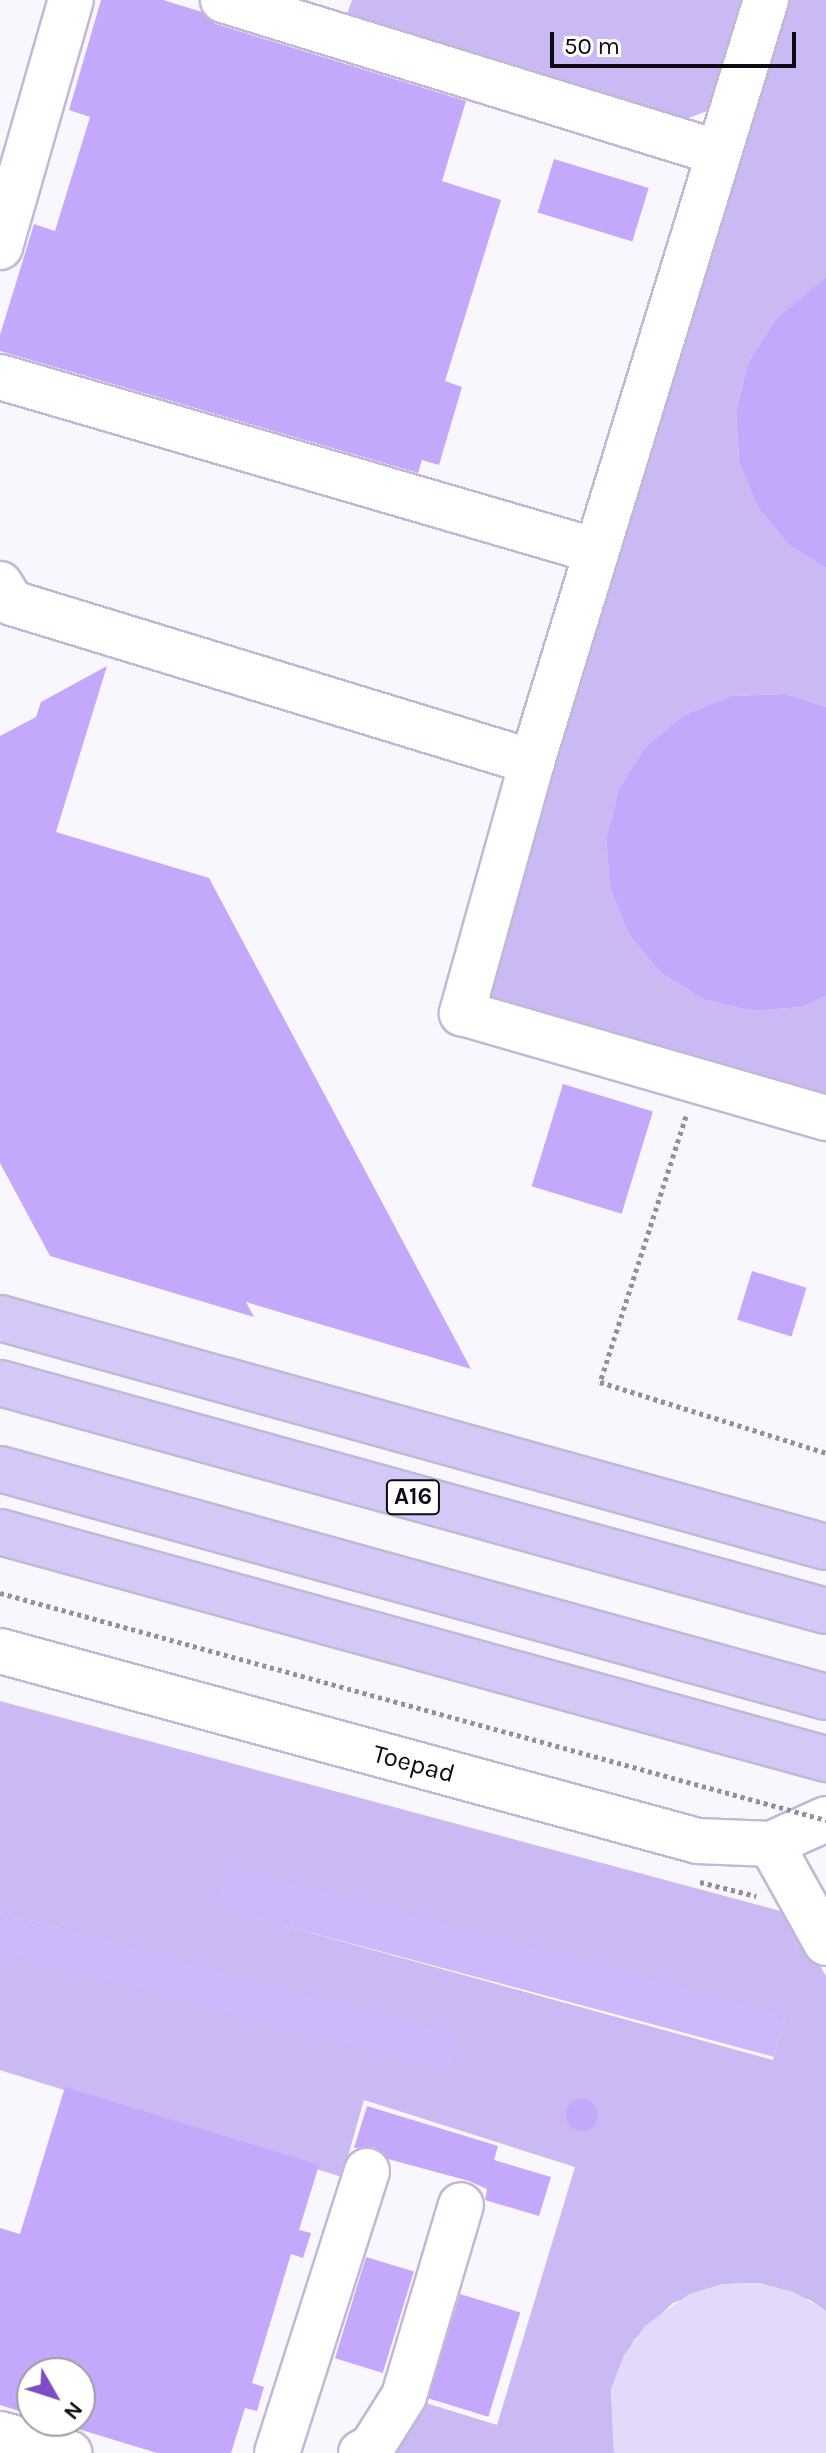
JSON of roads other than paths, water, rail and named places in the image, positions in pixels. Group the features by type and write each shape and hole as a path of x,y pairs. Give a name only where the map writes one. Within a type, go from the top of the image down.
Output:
{"highway":[{"name":"A16","path":"0,1318 826,1547"},
{"name":"A16","path":"0,1383 826,1611"},
{"path":"0,1469 826,1697"},
{"path":"0,1532 826,1759"}],"street":[{"path":"0,247 71,0"},
{"path":"223,0 719,153"},
{"path":"766,0 532,762 462,1013 826,1118"},
{"path":"0,377 596,551"},
{"path":"4,598 532,762"},
{"name":"Toepad","path":"0,1651 698,1841 812,1834"},
{"path":"812,1834 826,1943"},
{"path":"277,2453 367,2171"},
{"path":"361,2453 372,2447 404,2396 461,2205"},
{"path":"0,2434 69,2453"}]}
